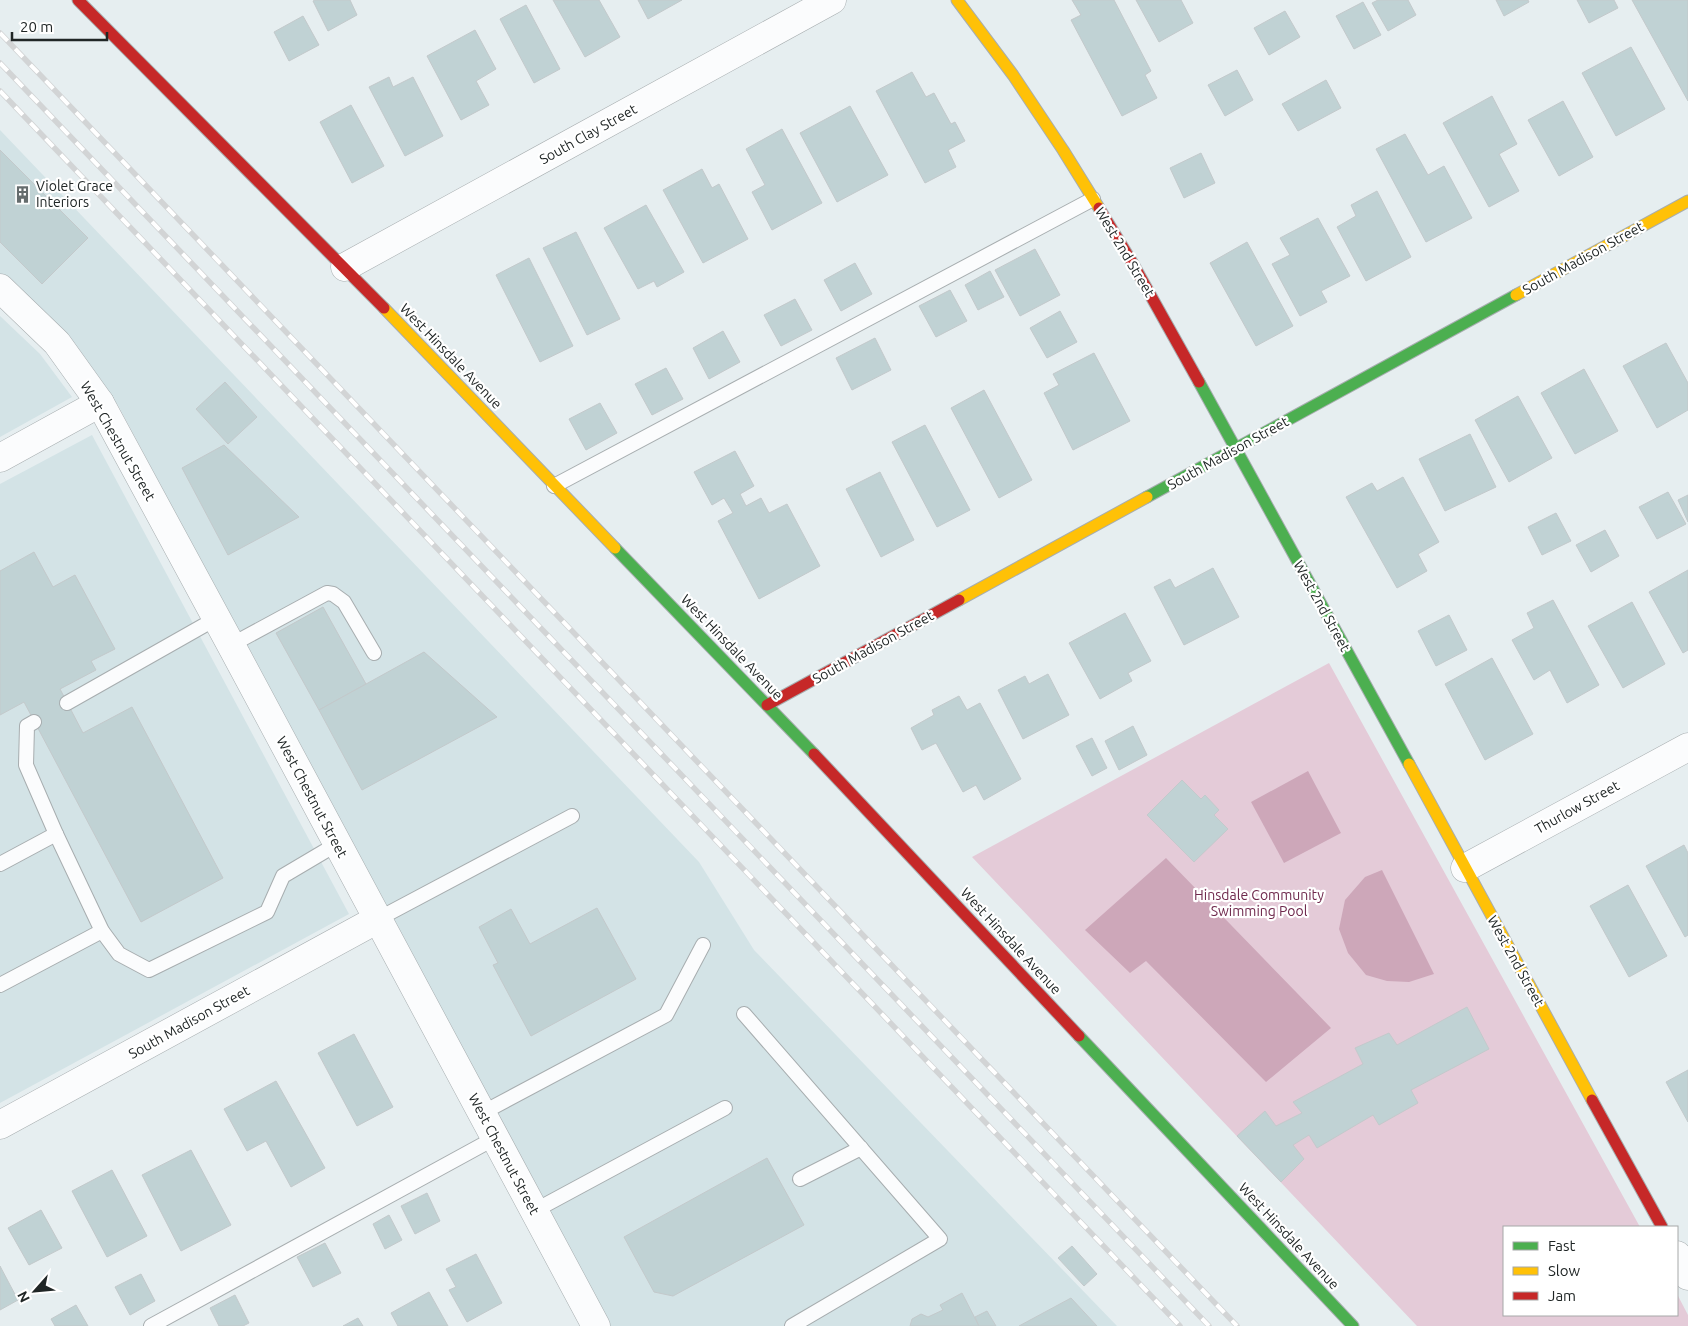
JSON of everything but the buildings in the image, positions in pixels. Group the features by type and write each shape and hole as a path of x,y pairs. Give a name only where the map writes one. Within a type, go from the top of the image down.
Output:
{"street":[{"name":"West Hinsdale Avenue","path":"78,0 345,267 554,486 768,705 1353,1326"},
{"name":"South Clay Street","path":"345,267 832,0"},
{"name":"West 2nd Street","path":"958,0 1013,75 1133,264 1236,448 1661,1226"},
{"name":"South Madison Street","path":"768,705 1688,201"},
{"name":"West Chestnut Street","path":"0,288 57,343 100,403 596,1326"},
{"path":"0,458 100,403"},
{"name":"Thurlow Street","path":"1465,868 1688,747"},
{"name":"South Madison Street","path":"0,1125 378,919"},
{"path":"1678,1257 1688,1276"}],"lane":[{"path":"554,486 1093,199"},
{"path":"231,645 327,593 333,594 344,602 374,653"},
{"path":"68,703 216,618"},
{"path":"34,722 27,726 26,765 56,834 102,931 120,954 149,970 267,912 283,876 337,844"},
{"path":"378,919 572,816"},
{"path":"0,864 56,834"},
{"path":"0,985 102,931"},
{"path":"482,1113 666,1015 703,945"},
{"path":"744,1014 940,1239 792,1326"},
{"path":"534,1211 725,1108"},
{"path":"151,1326 496,1138"},
{"path":"800,1180 861,1148"}],"shaded area":[{"path":"0,130 699,862 754,950 1117,1326 610,1326 401,939 118,405 64,340 0,279"},
{"path":"0,316 40,354 72,397 0,437"},
{"path":"92,435 349,914 0,1103 0,484"},
{"path":"1308,771 1341,833 1284,863 1251,802"},
{"path":"1166,858 1331,1028 1266,1082 1146,961 1130,973 1085,930"},
{"path":"1382,870 1434,974 1409,982 1387,981 1366,975 1348,953 1339,929 1345,900 1365,877"}],"green space":[{"name":"Hinsdale Community Swimming Pool","path":"1329,663 1639,1226 1503,1226 1503,1316 1678,1316 1678,1296 1688,1315 1688,1326 1417,1326 972,857"}],"railway":[{"path":"0,33 1237,1326"},
{"path":"0,63 1209,1326"},
{"path":"0,91 1180,1326"}],"traffic: fast":[{"path":"1147,497 1516,295"},
{"path":"1199,382 1409,764"},
{"path":"615,548 814,754"},
{"path":"1079,1036 1353,1326"}],"traffic: slow":[{"path":"957,0 1013,75 1099,208"},
{"path":"1516,295 1688,201"},
{"path":"384,308 615,548"},
{"path":"959,600 1147,497"},
{"path":"1409,764 1592,1100"}],"traffic: jam":[{"path":"78,0 384,308"},
{"path":"1099,208 1133,264 1199,382"},
{"path":"767,705 959,600"},
{"path":"814,754 1079,1036"},
{"path":"1592,1100 1661,1226"}],"place":[{"name":"Violet Grace Interiors","path":"22,194"}]}
